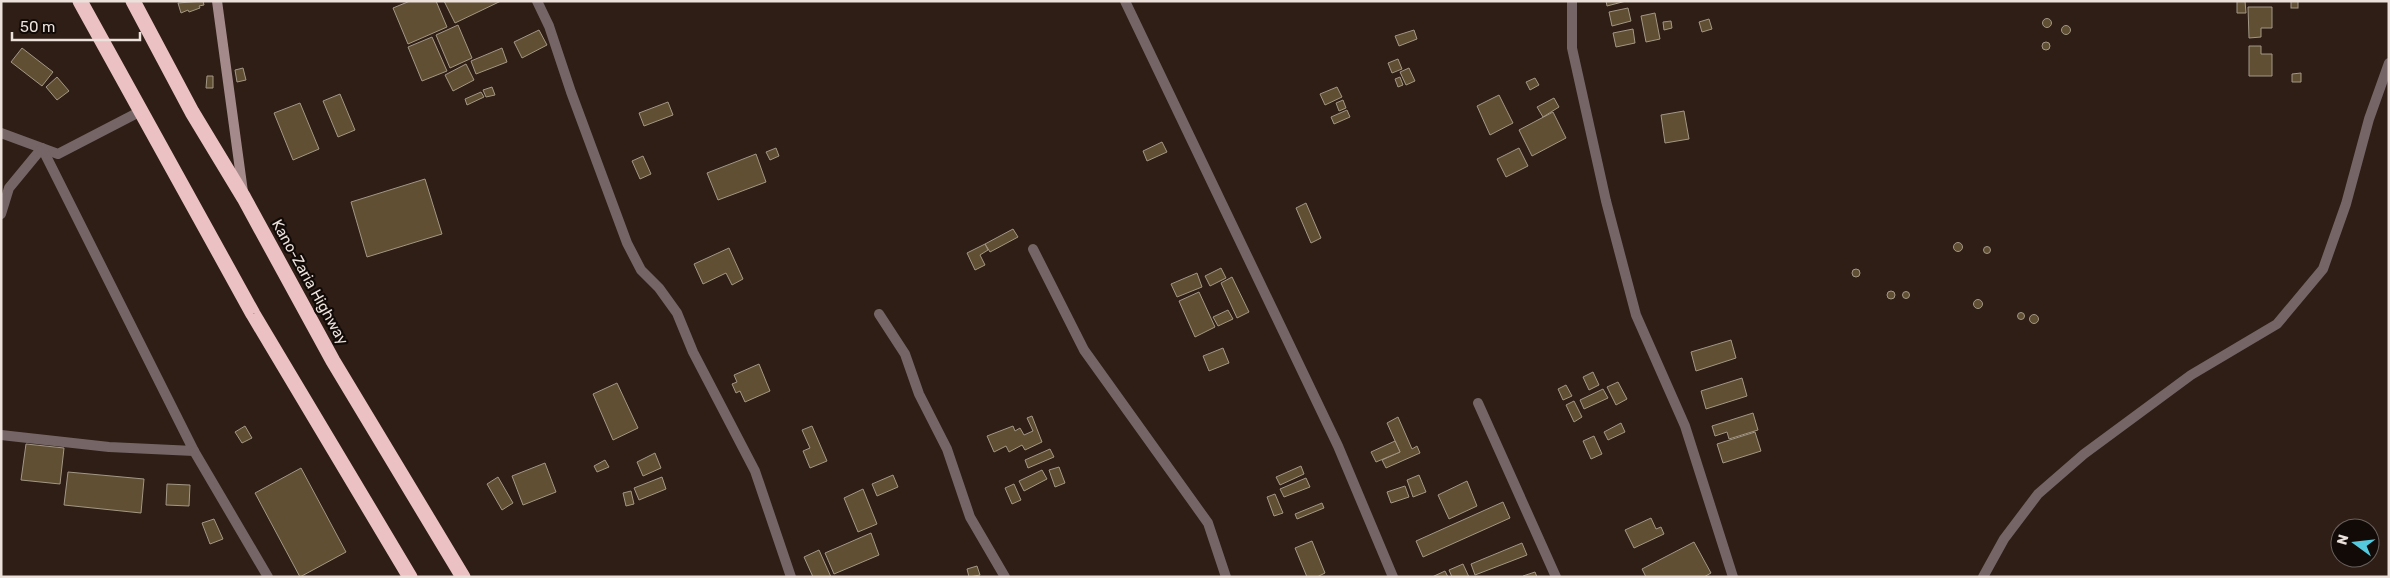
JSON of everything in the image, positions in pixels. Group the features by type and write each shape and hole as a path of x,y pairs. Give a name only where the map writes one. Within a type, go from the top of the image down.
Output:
{"highway":[{"path":"80,1 253,314 410,577"},
{"name":"Kano-Zaria Highway","path":"132,1 192,112 244,198 333,361 463,577"}],"street":[{"path":"217,1 244,198"},
{"path":"537,1 549,26 571,92 627,243 641,270 659,288 677,313 693,352 755,471 791,577"},
{"path":"1125,1 1338,446 1392,577"},
{"path":"1572,1 1572,48 1606,202 1636,315 1685,426 1733,577"},
{"path":"1983,577 2004,539 2038,494 2084,454 2191,375 2277,324 2322,270 2346,204 2369,119 2389,63"},
{"path":"1,133 58,154 141,111"},
{"path":"1,214 9,188 42,148"},
{"path":"42,148 194,451 268,577"},
{"path":"1033,249 1084,350 1208,524 1226,577"},
{"path":"878,314 905,354 919,394 947,449 970,518 1005,577"},
{"path":"1478,403 1556,577"},
{"path":"1,434 109,447 194,451"}],"building":[{"path":"203,1 204,5 199,6 200,8 181,13 178,3"},
{"path":"410,1 436,1 447,27 408,44 393,8"},
{"path":"444,1 501,1 455,23"},
{"path":"1606,1 1626,1 1607,6"},
{"path":"2237,1 2245,1 2246,13 2237,13"},
{"path":"2291,1 2298,1 2298,8 2291,8"},
{"path":"2248,7 2272,7 2272,28 2261,28 2261,37 2249,38"},
{"path":"1628,8 1631,21 1612,26 1609,12"},
{"path":"1655,13 1660,39 1646,42 1641,16"},
{"path":"1709,19 1712,29 1702,32 1699,22"},
{"path":"2047,19 2051,23 2047,27 2043,23"},
{"path":"1671,21 1672,28 1664,30 1663,22"},
{"path":"458,25 472,58 450,68 436,35"},
{"path":"2066,26 2070,30 2066,34 2062,30"},
{"path":"1633,29 1635,43 1616,47 1613,33"},
{"path":"539,30 547,45 522,58 514,42"},
{"path":"1414,30 1417,39 1399,46 1395,36"},
{"path":"432,37 447,71 422,81 408,47"},
{"path":"2046,42 2050,46 2046,50 2042,46"},
{"path":"2249,46 2261,46 2261,54 2272,54 2272,76 2249,76"},
{"path":"22,48 53,72 42,86 11,62"},
{"path":"502,48 507,62 476,74 471,61"},
{"path":"1398,59 1402,69 1392,73 1388,63"},
{"path":"466,64 474,80 453,91 445,75"},
{"path":"243,68 246,80 237,82 235,70"},
{"path":"1409,68 1415,81 1406,85 1400,72"},
{"path":"2301,73 2301,82 2292,82 2292,74"},
{"path":"207,76 213,76 213,88 206,88"},
{"path":"57,77 69,91 57,100 46,87"},
{"path":"1400,77 1403,85 1398,87 1395,79"},
{"path":"1535,78 1539,85 1530,90 1526,82"},
{"path":"492,87 495,95 486,97 483,90"},
{"path":"1337,87 1342,97 1325,105 1320,94"},
{"path":"481,92 484,97 467,105 465,99"},
{"path":"340,94 355,130 338,137 323,101"},
{"path":"1499,95 1513,123 1490,135 1477,106"},
{"path":"1554,98 1559,107 1543,117 1537,107"},
{"path":"1343,100 1346,108 1339,111 1336,103"},
{"path":"668,102 673,115 644,126 639,113"},
{"path":"300,103 319,149 293,160 274,113"},
{"path":"1347,110 1350,117 1334,124 1331,117"},
{"path":"1684,111 1689,139 1665,143 1661,115"},
{"path":"1553,112 1566,138 1532,156 1519,130"},
{"path":"1162,142 1167,152 1147,161 1143,151"},
{"path":"776,148 779,156 770,160 766,152"},
{"path":"1519,148 1528,166 1506,177 1497,159"},
{"path":"756,154 766,182 718,200 707,173"},
{"path":"643,156 651,174 640,179 632,161"},
{"path":"425,179 442,234 367,257 351,202"},
{"path":"1306,203 1321,238 1311,243 1296,208"},
{"path":"1013,229 1018,237 990,252 985,244"},
{"path":"1958,243 1962,247 1958,251 1954,247"},
{"path":"985,244 988,250 980,255 985,265 975,270 967,253"},
{"path":"1987,246 1991,250 1987,254 1983,250"},
{"path":"729,248 743,279 732,285 726,273 703,284 694,264"},
{"path":"1221,268 1226,278 1210,286 1205,276"},
{"path":"1856,269 1860,273 1856,277 1852,273"},
{"path":"1197,273 1202,287 1177,297 1171,284"},
{"path":"1232,277 1249,312 1237,318 1221,283"},
{"path":"1891,291 1895,295 1891,299 1887,295"},
{"path":"1906,291 1910,295 1906,299 1902,295"},
{"path":"1199,292 1215,327 1195,337 1179,301"},
{"path":"1978,300 1982,304 1978,308 1974,304"},
{"path":"1228,310 1233,319 1218,326 1213,317"},
{"path":"2021,312 2025,316 2021,320 2017,316"},
{"path":"2034,314 2039,319 2034,324 2029,319"},
{"path":"1731,340 1736,358 1696,371 1691,352"},
{"path":"1223,348 1229,363 1209,371 1203,356"},
{"path":"759,364 770,391 745,402 740,391 736,393 732,384 737,382 734,375"},
{"path":"1593,372 1599,385 1589,390 1583,377"},
{"path":"1742,378 1747,396 1706,409 1701,391"},
{"path":"1618,382 1627,399 1616,405 1607,387"},
{"path":"617,383 638,428 613,440 593,394"},
{"path":"1566,385 1572,396 1563,400 1558,389"},
{"path":"1603,389 1608,398 1584,409 1580,400"},
{"path":"1574,401 1582,417 1574,422 1566,405"},
{"path":"1753,413 1758,430 1729,439 1727,432 1715,436 1712,426"},
{"path":"1032,416 1042,442 1025,450 1022,445 1009,452 1006,446 994,452 987,436 1013,426 1015,431 1020,428 1024,435 1033,431 1027,418"},
{"path":"1398,417 1412,449 1417,446 1420,453 1386,468 1382,460 1400,452 1387,423"},
{"path":"1621,423 1625,432 1608,440 1604,432"},
{"path":"245,426 252,438 242,443 235,432"},
{"path":"812,426 827,461 810,468 803,451 810,448 802,430"},
{"path":"1755,432 1761,451 1723,463 1717,444"},
{"path":"1594,436 1602,454 1591,459 1583,441"},
{"path":"1395,441 1400,452 1376,462 1371,452"},
{"path":"26,444 64,448 60,484 21,480"},
{"path":"1050,449 1054,457 1028,468 1025,460"},
{"path":"655,453 661,468 643,476 637,462"},
{"path":"605,460 609,467 597,472 594,466"},
{"path":"545,463 556,492 523,505 512,476"},
{"path":"1301,466 1304,474 1280,485 1276,477"},
{"path":"1059,467 1065,483 1055,487 1049,470"},
{"path":"301,468 346,552 300,577 255,493"},
{"path":"1042,470 1047,479 1024,491 1019,481"},
{"path":"68,472 144,479 141,513 64,505"},
{"path":"893,475 898,487 877,496 872,484"},
{"path":"1419,475 1426,492 1413,497 1407,480"},
{"path":"498,477 513,503 502,510 487,484"},
{"path":"662,477 666,489 639,500 634,488"},
{"path":"1306,478 1310,487 1284,497 1280,489"},
{"path":"1467,481 1477,506 1449,519 1438,495"},
{"path":"167,484 190,485 189,506 166,505"},
{"path":"1014,484 1021,500 1012,504 1005,488"},
{"path":"1405,486 1409,497 1391,503 1387,492"},
{"path":"863,489 877,524 858,532 844,498"},
{"path":"631,491 634,504 626,506 623,493"},
{"path":"1275,494 1283,513 1274,516 1267,497"},
{"path":"1503,502 1510,518 1423,557 1416,541"},
{"path":"1322,503 1324,508 1297,519 1295,514"},
{"path":"1651,518 1656,529 1661,527 1664,534 1634,548 1625,530"},
{"path":"214,519 223,539 210,544 202,523"},
{"path":"871,533 879,555 834,574 825,553"},
{"path":"1312,541 1325,573 1317,577 1307,577 1295,548"},
{"path":"1694,542 1711,573 1704,577 1646,577 1642,569"},
{"path":"1522,543 1527,555 1475,575 1471,564"},
{"path":"819,550 831,577 813,577 804,557"},
{"path":"1463,564 1469,577 1452,577 1449,570"},
{"path":"977,566 980,575 969,577 967,569"},
{"path":"1445,571 1448,577 1432,577"},
{"path":"1535,572 1537,577 1523,577 1523,576"}]}
